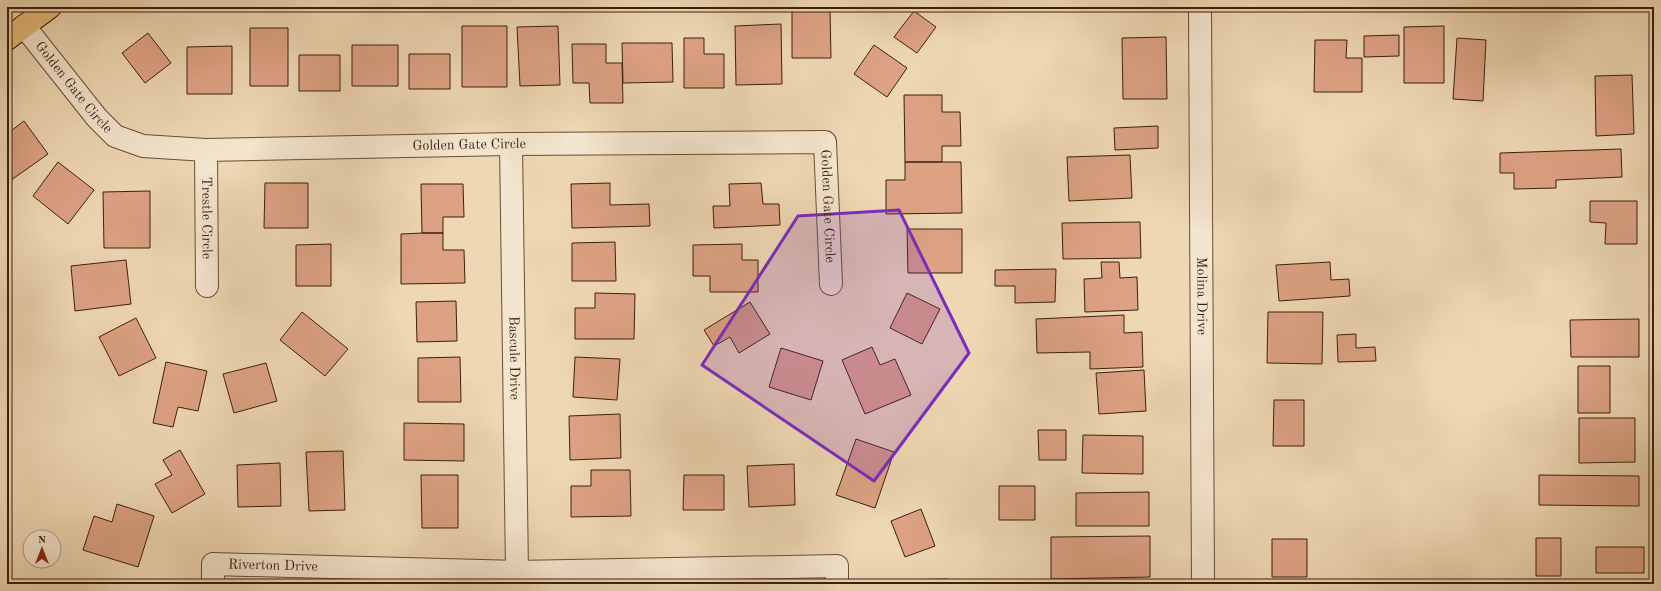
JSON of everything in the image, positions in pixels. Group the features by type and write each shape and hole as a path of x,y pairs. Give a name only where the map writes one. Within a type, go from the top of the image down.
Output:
{"main road":[{"path":"7,39 50,7"}],"street":[{"name":"Molina Drive","path":"1200,7 1203,584"},
{"name":"Golden Gate Circle","path":"24,26 97,118 115,136 142,146 206,150 511,144 825,142 831,284"},
{"name":"Bascule Drive","path":"511,144 517,572"},
{"name":"Trestle Circle","path":"206,150 207,286"},
{"name":"Riverton Drive","path":"213,574 517,572 837,575"}],"highlighted area":[{"path":"899,210 969,353 874,481 702,365 798,216"}],"building":[{"path":"792,10 830,10 831,58 792,58"},
{"path":"914,11 936,27 917,53 894,37"},
{"path":"781,24 782,84 736,85 735,26"},
{"path":"462,26 507,26 507,87 462,87"},
{"path":"558,26 560,85 520,86 517,27"},
{"path":"1444,26 1444,83 1404,83 1404,27"},
{"path":"250,28 288,28 288,86 250,86"},
{"path":"148,33 171,63 145,83 122,53"},
{"path":"1399,35 1399,56 1364,57 1364,36"},
{"path":"1166,37 1167,99 1123,99 1122,38"},
{"path":"684,38 704,38 704,54 724,54 724,88 684,88"},
{"path":"1457,38 1486,40 1483,101 1453,99"},
{"path":"1315,40 1347,40 1346,58 1362,58 1362,92 1314,92"},
{"path":"622,43 672,43 673,82 623,83"},
{"path":"572,44 606,44 606,63 622,63 623,103 590,103 589,83 573,83"},
{"path":"352,45 398,45 398,86 352,86"},
{"path":"874,45 907,68 887,97 854,74"},
{"path":"232,46 232,94 187,94 187,47"},
{"path":"409,54 450,54 450,89 409,89"},
{"path":"299,55 340,55 340,91 299,91"},
{"path":"1632,75 1634,134 1596,136 1595,76"},
{"path":"904,95 942,95 942,112 960,112 961,146 942,146 942,162 905,162"},
{"path":"24,121 48,154 7,183 7,134"},
{"path":"1158,126 1158,148 1115,150 1114,128"},
{"path":"1621,149 1622,177 1556,180 1556,188 1514,189 1514,173 1500,173 1500,153"},
{"path":"1130,155 1132,198 1069,201 1067,157"},
{"path":"58,162 94,190 68,224 33,196"},
{"path":"905,162 961,162 962,213 886,214 886,180 905,180"},
{"path":"265,183 308,183 308,228 264,228"},
{"path":"610,183 610,205 649,204 650,226 572,228 571,184"},
{"path":"761,183 763,204 779,204 780,225 714,228 713,206 730,206 729,184"},
{"path":"421,184 463,184 464,217 443,217 443,233 422,233"},
{"path":"150,191 150,248 104,248 103,192"},
{"path":"1590,201 1637,201 1637,244 1605,244 1606,223 1590,222"},
{"path":"1140,222 1141,258 1063,259 1062,223"},
{"path":"907,229 962,229 962,273 908,273"},
{"path":"443,233 443,250 464,250 465,283 401,284 401,234"},
{"path":"615,242 616,281 572,281 572,243"},
{"path":"331,244 331,286 296,286 296,245"},
{"path":"742,244 742,260 758,260 758,292 710,292 710,276 693,276 693,245"},
{"path":"126,260 131,304 75,311 71,266"},
{"path":"1101,262 1119,262 1120,278 1137,277 1138,310 1085,312 1084,279 1102,278"},
{"path":"1330,262 1331,280 1349,279 1350,296 1279,301 1276,265"},
{"path":"1056,269 1055,302 1015,303 1015,286 995,286 995,270"},
{"path":"595,293 635,294 634,339 575,339 575,308 595,308"},
{"path":"907,293 940,309 922,344 890,328"},
{"path":"456,301 457,341 417,342 416,302"},
{"path":"750,302 770,334 739,353 730,337 714,346 704,330"},
{"path":"302,312 348,349 325,376 280,340"},
{"path":"1268,312 1323,312 1322,364 1267,363"},
{"path":"1124,315 1124,333 1142,332 1143,367 1090,369 1090,352 1037,353 1036,319"},
{"path":"136,318 156,358 119,376 99,337"},
{"path":"1639,319 1639,357 1571,357 1570,320"},
{"path":"1356,334 1356,348 1375,347 1376,361 1338,362 1337,335"},
{"path":"872,347 880,365 895,359 911,395 865,414 842,360"},
{"path":"781,348 823,361 811,400 769,387"},
{"path":"460,357 461,402 418,402 418,358"},
{"path":"575,357 620,359 617,400 573,397"},
{"path":"166,362 207,371 198,411 178,407 173,427 153,423"},
{"path":"266,363 277,401 234,413 223,374"},
{"path":"1578,366 1610,366 1610,413 1578,413"},
{"path":"1144,370 1146,411 1099,414 1096,373"},
{"path":"1274,400 1304,400 1304,446 1273,446"},
{"path":"620,414 621,458 570,460 569,416"},
{"path":"1579,418 1635,418 1635,462 1579,463"},
{"path":"404,423 464,424 464,461 404,460"},
{"path":"1038,430 1066,430 1066,460 1039,460"},
{"path":"1083,435 1143,436 1143,474 1082,473"},
{"path":"856,439 894,452 875,508 836,495"},
{"path":"180,450 205,494 172,513 155,484 172,475 163,460"},
{"path":"343,451 345,510 309,511 306,452"},
{"path":"280,463 281,506 238,507 237,465"},
{"path":"794,464 795,505 749,507 747,466"},
{"path":"591,470 630,470 631,516 571,517 571,486 591,486"},
{"path":"421,475 458,475 458,528 422,528"},
{"path":"684,475 724,475 724,510 683,510"},
{"path":"1539,475 1639,476 1639,506 1539,505"},
{"path":"999,486 1035,486 1035,520 999,520"},
{"path":"1149,492 1149,526 1076,526 1076,493"},
{"path":"117,504 154,516 138,567 83,550 94,516 112,522"},
{"path":"921,509 935,546 905,557 891,521"},
{"path":"1150,536 1150,577 1051,579 1051,537"},
{"path":"1536,538 1561,538 1561,576 1536,576"},
{"path":"1272,539 1307,539 1307,577 1272,577"},
{"path":"1596,547 1644,547 1644,573 1596,573"},
{"path":"948,579 948,584 889,584 889,580"}]}
